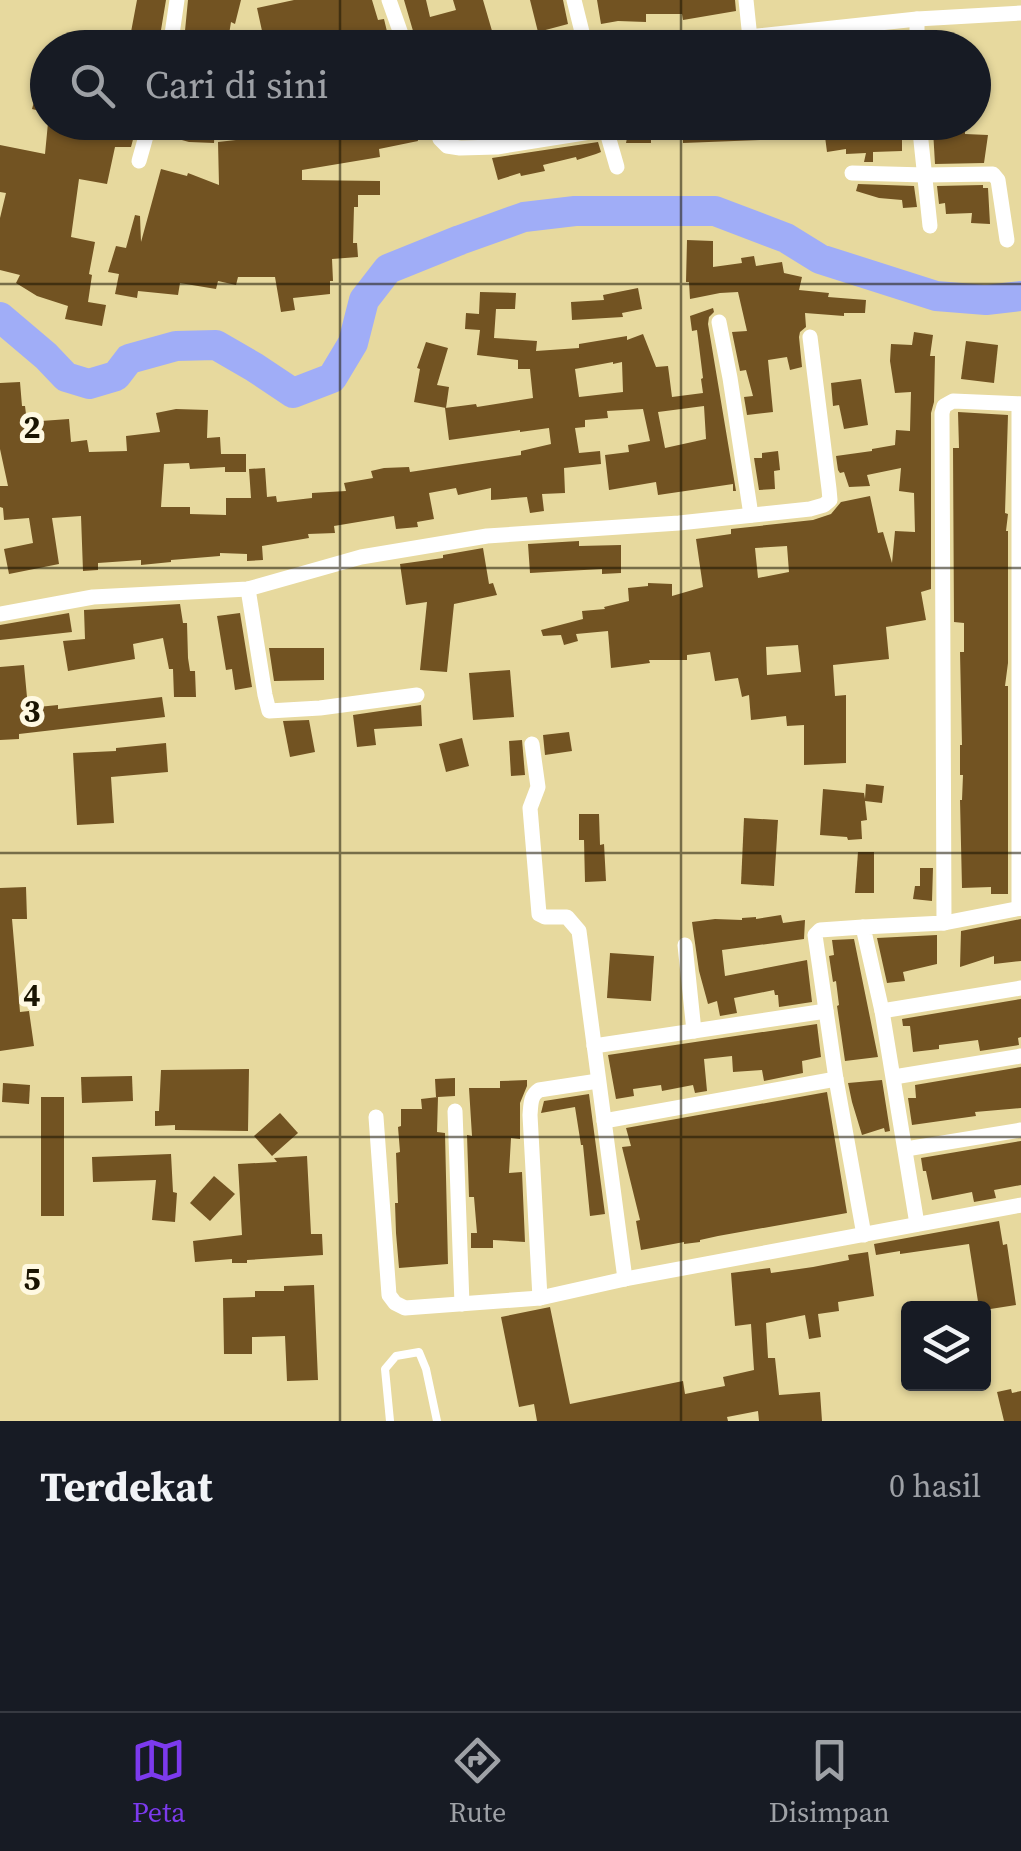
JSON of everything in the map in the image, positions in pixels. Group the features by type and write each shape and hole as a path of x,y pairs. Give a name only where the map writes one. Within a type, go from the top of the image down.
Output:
{"street":[{"path":"173,30 177,0"},
{"path":"389,0 400,30"},
{"path":"574,0 582,30"},
{"path":"746,0 749,30"},
{"path":"837,30 1001,8 1021,14"},
{"path":"916,19 916,30"},
{"path":"139,162 145,140"},
{"path":"442,140 447,146 460,148 497,147 531,140"},
{"path":"609,140 617,167"},
{"path":"921,140 930,226"},
{"path":"852,173 994,174 1006,240"},
{"path":"719,322 751,515"},
{"path":"0,614 93,597 248,589 361,557 487,536 679,523 824,505 830,500 810,337"},
{"path":"864,1235 815,935 820,930 944,923 1020,908 1020,404 952,400 944,406 942,414 944,923"},
{"path":"248,589 269,711 417,695"},
{"path":"532,744 538,787 530,808 539,914 567,917 579,931 625,1279"},
{"path":"864,927 894,1077 917,1224"},
{"path":"685,945 694,1031"},
{"path":"882,1010 1021,988"},
{"path":"594,1046 826,1011"},
{"path":"894,1077 1021,1056"},
{"path":"604,1120 836,1080"},
{"path":"540,1298 532,1099 539,1090 598,1081"},
{"path":"455,1111 462,1304"},
{"path":"376,1116 389,1295 405,1308 540,1298 1021,1205"},
{"path":"906,1148 1021,1130"}],"lane":[{"path":"390,1421 385,1370 396,1356 419,1352 437,1421"}],"building":[{"path":"137,0 166,0 161,30 131,30"},
{"path":"188,0 241,0 230,30 185,30"},
{"path":"294,0 372,0 378,20 384,19 387,30 262,30 257,8"},
{"path":"404,0 426,0 430,17 456,10 453,0 483,0 492,30 413,30"},
{"path":"530,0 563,0 568,24 538,30"},
{"path":"597,0 735,0 736,11 683,20 682,14 646,14 646,22 601,24"},
{"path":"46,140 133,140 131,147 115,147 107,184 79,179 71,237 95,242 88,302 106,305 102,326 65,319 68,306 37,296 16,283 20,275 0,270 0,218 6,193 0,192 0,145 45,154"},
{"path":"182,140 214,140 214,143"},
{"path":"627,140 651,140 651,143 626,143"},
{"path":"683,140 760,140 683,143"},
{"path":"825,140 902,140 902,151 873,152 873,162 864,162 866,153 846,154 846,149 827,152"},
{"path":"934,140 987,140 984,163 935,164"},
{"path":"418,141 379,149 380,157 302,170 302,180 380,181 380,195 358,195 353,243 357,243 358,257 332,259 330,294 293,298 295,310 281,312 275,277 238,277 236,285 218,281 216,289 180,283 178,295 138,291 137,298 115,294 119,274 108,272 116,246 126,248 135,215 140,216 141,242 161,169 187,176 188,173 219,185 218,142"},
{"path":"598,142 601,152 596,154 543,165 545,171 498,180 492,158"},
{"path":"858,184 914,186 917,207 903,208 902,200 856,191"},
{"path":"937,186 988,188 990,224 971,223 972,213 946,214 945,203 939,204"},
{"path":"687,240 713,241 713,267 742,263 741,258 754,256 756,266 782,262 784,273 802,277 799,290 866,300 865,313 805,313 806,327 799,337 802,367 790,370 787,357 768,360 773,412 747,415 744,397 753,396 746,370 740,371 732,332 747,331 738,292 690,299 686,282"},
{"path":"638,288 642,309 622,313 623,317 572,320 571,302 604,300 603,295"},
{"path":"480,292 516,293 515,309 496,309 494,338 537,341 536,351 579,348 579,344 627,336 627,340 643,334 656,367 668,366 672,397 703,393 697,330 692,331 690,316 713,308 708,324 736,491 733,484 658,495 656,482 609,490 605,455 629,452 628,445 650,441 643,409 607,411 608,418 585,420 585,427 575,428 579,453 600,451 601,464 564,468 565,493 542,494 544,511 530,513 527,497 491,500 491,488 458,495 456,488 429,493 434,519 417,522 418,527 396,529 394,516 334,526 335,533 308,534 309,538 262,546 263,560 247,561 247,554 220,553 141,565 141,560 98,563 98,570 83,571 81,516 52,518 59,564 9,574 4,549 33,543 29,518 4,520 0,507 0,486 8,486 0,449 0,383 20,382 27,422 69,419 71,442 87,440 89,452 127,451 126,436 160,432 156,413 208,410 207,438 220,437 221,454 246,454 246,472 225,472 225,467 190,469 189,463 164,464 161,507 190,507 190,514 226,515 226,498 251,498 249,469 265,468 267,497 276,496 277,502 312,498 312,493 346,491 344,483 373,478 371,471 384,468 409,467 410,472 521,455 521,451 551,444 549,428 449,440 445,408 533,398 530,369 518,369 518,360 477,355 480,330 465,329 466,313 479,314","holes":["622,362 623,392 579,397 575,369","704,406 706,439 665,448 658,412"]},
{"path":"914,332 933,335 931,589 921,592 926,620 886,627 889,659 833,665 835,696 846,695 846,763 804,765 804,725 787,726 786,716 751,720 749,695 742,697 738,678 715,681 710,652 687,655 687,660 649,660 650,663 611,668 608,631 576,634 578,641 564,645 561,635 543,636 541,630 583,619 582,611 629,601 628,588 648,583 672,584 672,596 703,587 696,539 731,534 731,529 813,520 831,514 841,502 870,496 878,533 883,532 892,563 895,531 915,532 914,493 899,491 901,468 867,475 870,486 849,487 844,472 838,470 836,456 895,445 896,430 910,431 911,392 895,393 890,361 891,344 912,345","holes":["787,546 789,572 758,578 755,548","798,645 801,672 767,675 766,647"]},
{"path":"966,341 998,345 994,383 961,379"},
{"path":"426,342 448,348 437,385 449,387 446,408 414,402 420,369 417,368"},
{"path":"861,379 868,425 844,429 839,405 833,406 831,383"},
{"path":"958,412 1008,415 1008,894 991,894 991,887 962,888 960,652 964,652 964,623 954,622 953,448 959,448"},
{"path":"778,451 780,470 774,471 775,489 759,490 754,458"},
{"path":"579,541 579,546 621,545 621,573 602,574 602,569 530,573 528,544"},
{"path":"483,548 489,584 493,583 497,595 454,604 447,672 420,670 427,602 406,605 400,564"},
{"path":"180,604 183,623 187,623 188,658 190,671 195,671 196,697 174,697 173,669 169,669 163,638 133,644 135,659 68,671 63,641 85,639 84,610"},
{"path":"69,613 72,632 0,640 0,625"},
{"path":"240,613 252,687 235,690 232,669 226,670 217,616"},
{"path":"269,648 324,648 324,680 274,681"},
{"path":"24,665 28,708 58,705 58,709 162,697 165,717 19,734 19,739 0,740 0,667"},
{"path":"510,670 514,717 473,720 469,673"},
{"path":"421,705 422,726 374,729 376,745 357,747 353,715"},
{"path":"309,720 315,752 290,757 283,721"},
{"path":"569,732 572,751 545,755 543,735"},
{"path":"462,738 469,766 446,772 439,744"},
{"path":"522,740 525,775 511,776 509,741"},
{"path":"166,743 168,772 111,777 114,823 77,825 73,753"},
{"path":"866,784 884,786 882,803 865,801 867,820 861,821 862,839 820,835 823,789 864,793 865,799"},
{"path":"579,814 599,814 606,881 585,882"},
{"path":"744,818 778,820 774,886 741,884"},
{"path":"858,852 874,852 874,893 855,893"},
{"path":"920,868 933,868 932,901 913,899 915,886 920,886"},
{"path":"26,887 27,919 12,919 20,1012 29,1011 34,1046 0,1051 0,888"},
{"path":"781,915 783,923 805,920 804,939 722,950 725,976 807,960 812,1002 779,1007 774,990 734,998 737,1013 720,1016 717,1001 708,1004 692,922"},
{"path":"1021,919 1021,961 994,964 994,956 960,967 961,931"},
{"path":"937,935 937,964 903,972 905,981 887,983 877,938"},
{"path":"854,939 878,1057 845,1061 836,981 833,982 829,956 834,955 832,940"},
{"path":"610,953 654,956 651,1001 607,998"},
{"path":"1021,999 1019,1045 980,1051 978,1040 913,1052 910,1026 903,1026 902,1019"},
{"path":"817,1024 821,1057 802,1061 803,1073 764,1081 762,1070 733,1072 732,1056 704,1059 707,1091 695,1093 693,1085 662,1091 661,1085 633,1089 634,1096 616,1099 608,1055"},
{"path":"1021,1067 1021,1108 975,1112 976,1116 912,1125 908,1098 916,1098 915,1085"},
{"path":"249,1069 248,1131 155,1126 161,1070"},
{"path":"132,1076 133,1101 82,1103 81,1077"},
{"path":"455,1078 455,1096 436,1097 435,1079"},
{"path":"527,1080 520,1103 520,1139 511,1138 509,1173 522,1172 525,1242 493,1240 493,1248 471,1248 471,1233 477,1233 474,1197 469,1197 469,1088 500,1088 500,1081"},
{"path":"882,1080 890,1131 885,1132 884,1128 862,1135 848,1083"},
{"path":"3,1083 30,1085 29,1104 2,1102"},
{"path":"827,1092 847,1213 641,1250 636,1221 640,1220 622,1147 631,1146 626,1128"},
{"path":"589,1094 605,1214 590,1216 575,1107 541,1113 544,1101"},
{"path":"41,1097 64,1097 64,1216 41,1216"},
{"path":"438,1097 437,1132 445,1133 448,1264 399,1268 395,1203 401,1109 422,1109 421,1099"},
{"path":"280,1113 298,1133 272,1156 254,1136"},
{"path":"1021,1141 1021,1185 994,1190 996,1198 974,1202 972,1192 932,1200 921,1158"},
{"path":"171,1154 173,1192 177,1193 175,1222 152,1220 156,1180 93,1182 92,1157"},
{"path":"307,1156 311,1234 322,1234 323,1255 247,1263 232,1263 232,1259 195,1262 193,1241 242,1235 238,1164"},
{"path":"214,1176 235,1194 210,1221 190,1203"},
{"path":"999,1221 1003,1245 1007,1244 1016,1305 991,1309 991,1301 978,1301 969,1244 876,1255 874,1244"},
{"path":"868,1252 874,1296 838,1302 839,1311 818,1314 821,1337 809,1339 805,1315 766,1323 768,1358 775,1358 779,1395 820,1392 822,1421 759,1421 758,1411 727,1417 728,1421 537,1421 534,1404 519,1407 501,1317 550,1307 570,1404 683,1381 685,1394 725,1386 723,1377 754,1370 751,1324 735,1326 731,1273 813,1267"},
{"path":"314,1285 318,1380 287,1381 285,1336 252,1337 252,1354 224,1354 223,1298 255,1297 255,1291"},
{"path":"1011,1389 1012,1393 1021,1391 1021,1421 1004,1421 997,1392"}],"waterway":[{"path":"0,317 66,377 89,384 116,376 129,359 176,346 216,345 293,393 332,378 353,343 364,300 388,269 524,217 575,211 715,211 786,238 820,259 936,296 986,300 1021,296"}]}
